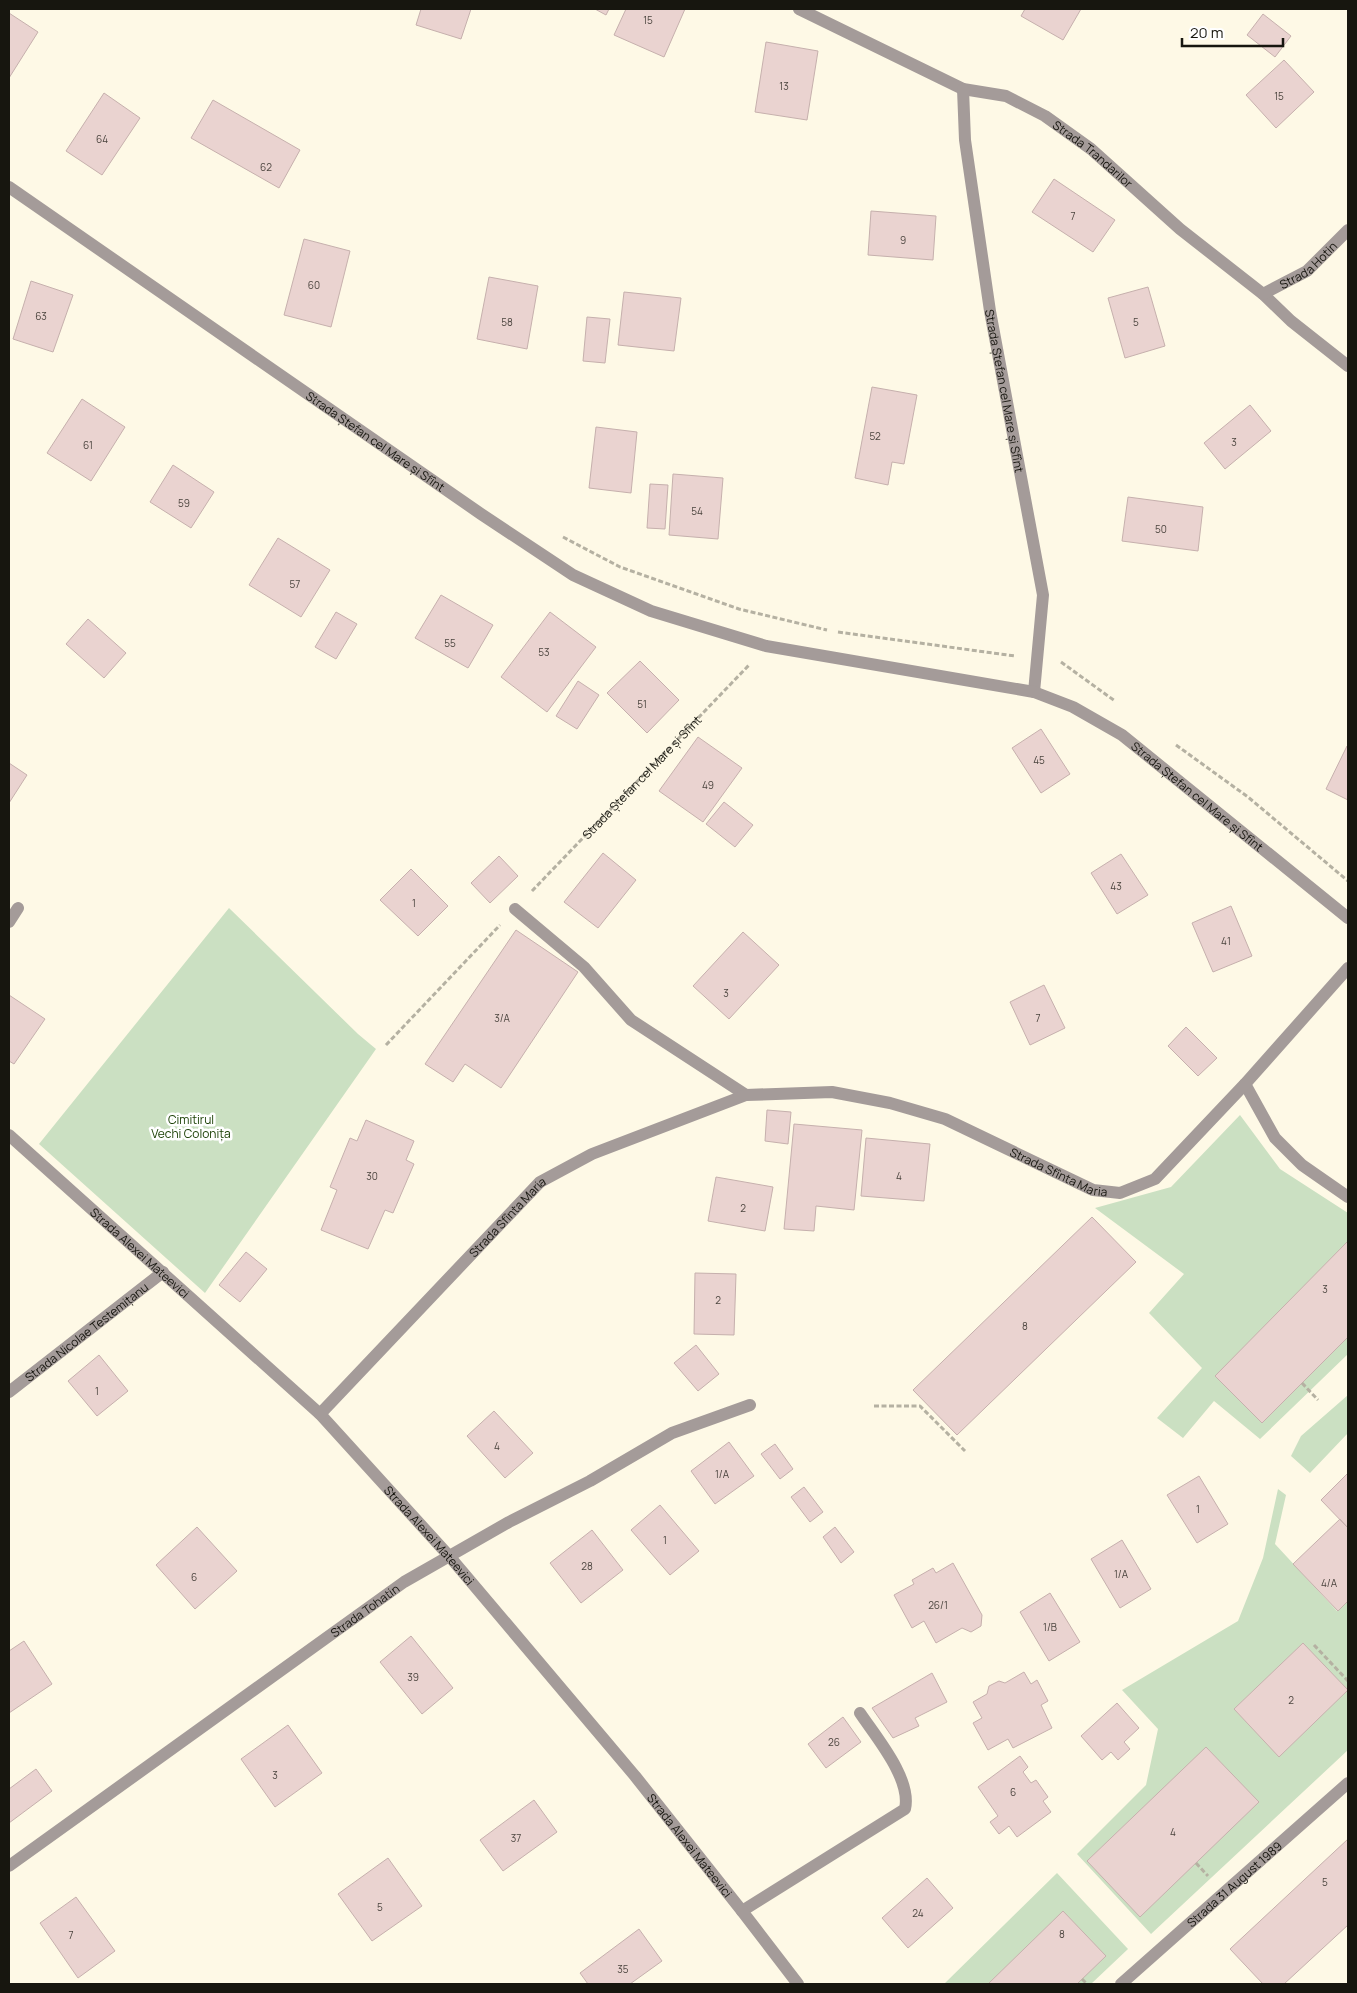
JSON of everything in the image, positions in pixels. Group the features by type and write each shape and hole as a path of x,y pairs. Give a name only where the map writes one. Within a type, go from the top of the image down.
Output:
{"street":[{"name":"Strada Trandarilor","path":"799,9 963,89 1006,96 1045,116 1091,149 1180,229 1263,294 1291,321 1348,366"},
{"name":"Strada Ștefan cel Mare și Sfînt","path":"963,89 965,140 990,311 1043,595 1034,692"},
{"name":"Strada Ștefan cel Mare și Sfînt","path":"9,187 481,514 573,575 651,611 766,646 1034,692 1073,707 1122,735 1348,918"},
{"name":"Strada Hotin","path":"1263,294 1307,270 1348,230"},
{"path":"9,922 18,908"},
{"path":"515,909 584,967 631,1020 746,1094"},
{"name":"Strada Sfînta Maria","path":"320,1414 540,1182 592,1154 746,1094 832,1092 890,1103 945,1119 1094,1190 1120,1193 1155,1179 1245,1084 1348,968"},
{"path":"1245,1084 1275,1138 1302,1165 1348,1197"},
{"name":"Strada Alexei Mateevici","path":"9,1136 320,1414 450,1557 635,1776 798,1984"},
{"name":"Strada Nicolae Testemițanu","path":"9,1392 162,1272"},
{"name":"Strada Tohatin","path":"9,1866 404,1582 509,1522 590,1481 672,1433 750,1405"},
{"path":"742,1911 906,1808 908,1799 902,1777 860,1713"},
{"name":"Strada 31 August 1989","path":"1121,1984 1348,1783"}],"path":[{"path":"556,533 620,567 739,608 830,630 1059,661 1120,704"},
{"name":"Strada Ștefan cel Mare și Sfînt","path":"515,909 766,646"},
{"path":"1168,739 1248,797 1348,882"},
{"path":"386,1045 515,909"},
{"path":"1302,1383 1318,1400"},
{"path":"874,1406 920,1406 965,1451"},
{"path":"1314,1645 1348,1680"},
{"path":"1082,1979 1087,1984"}],"green space":[{"name":"Cimitirul Vechi Colonița","path":"229,908 358,1034 376,1049 205,1293 39,1144"},
{"path":"1240,1115 1280,1169 1348,1213 1348,1354 1260,1439 1214,1401 1183,1438 1157,1418 1202,1368 1149,1313 1184,1274 1095,1208 1171,1187"},
{"path":"1348,1395 1348,1433 1310,1473 1291,1456 1301,1436"},
{"path":"1278,1489 1286,1495 1275,1544 1337,1611 1348,1601 1348,1750 1151,1934 1077,1854 1146,1785 1158,1729 1122,1690 1238,1621 1263,1558"},
{"path":"1057,1873 1128,1949 1091,1984 944,1984"}],"building":[{"path":"421,9 471,9 461,39 416,25"},
{"path":"595,9 609,9 606,15"},
{"path":"626,9 685,9 664,57 614,35"},
{"path":"1025,9 1081,9 1063,40 1021,16"},
{"path":"9,13 38,32 9,78"},
{"path":"1263,14 1291,36 1275,57 1247,35"},
{"path":"766,42 818,51 807,120 755,112"},
{"path":"1284,60 1314,92 1276,128 1246,95"},
{"path":"104,93 140,118 102,175 66,151"},
{"path":"213,100 300,150 279,188 191,138"},
{"path":"1054,179 1115,220 1093,252 1032,212"},
{"path":"871,211 936,216 933,260 868,255"},
{"path":"304,239 350,251 331,327 284,315"},
{"path":"489,277 538,286 527,349 477,339"},
{"path":"31,281 73,295 53,352 13,339"},
{"path":"1148,287 1165,346 1125,358 1108,298"},
{"path":"624,292 681,298 674,351 618,345"},
{"path":"587,317 610,319 605,363 583,361"},
{"path":"872,387 917,395 904,464 892,462 888,485 855,478"},
{"path":"82,399 125,427 91,481 47,453"},
{"path":"1250,405 1271,431 1225,469 1204,443"},
{"path":"596,427 637,432 631,493 589,488"},
{"path":"173,465 214,492 191,528 150,502"},
{"path":"673,474 723,478 718,539 669,535"},
{"path":"650,484 668,485 665,529 647,528"},
{"path":"1128,497 1203,507 1198,551 1122,541"},
{"path":"278,538 330,570 301,617 249,585"},
{"path":"441,595 493,625 468,668 415,638"},
{"path":"336,612 357,624 336,659 315,647"},
{"path":"550,612 596,647 547,712 501,677"},
{"path":"88,619 126,653 104,678 66,644"},
{"path":"640,661 679,700 647,733 607,693"},
{"path":"578,681 599,695 577,729 556,716"},
{"path":"1041,729 1070,774 1041,793 1012,748"},
{"path":"698,737 742,768 703,822 659,791"},
{"path":"1348,746 1348,800 1326,789"},
{"path":"9,763 27,775 9,803"},
{"path":"724,802 753,825 735,847 706,824"},
{"path":"603,853 636,880 598,928 564,902"},
{"path":"1121,854 1148,895 1117,914 1091,873"},
{"path":"499,856 518,876 490,903 471,883"},
{"path":"411,869 448,906 418,936 380,900"},
{"path":"1231,906 1252,956 1213,972 1192,923"},
{"path":"516,930 578,972 501,1088 465,1064 453,1082 425,1064"},
{"path":"743,932 779,965 729,1019 693,986"},
{"path":"1044,985 1065,1028 1030,1045 1010,1002"},
{"path":"9,995 45,1019 14,1064 9,1061"},
{"path":"1186,1027 1217,1058 1198,1076 1168,1046"},
{"path":"767,1110 791,1112 788,1144 765,1141"},
{"path":"366,1120 414,1141 406,1160 414,1164 393,1213 385,1210 368,1249 321,1230 337,1190 330,1187 350,1138 357,1141"},
{"path":"794,1124 862,1130 854,1210 816,1206 814,1231 784,1229"},
{"path":"866,1138 930,1144 924,1201 861,1196"},
{"path":"716,1177 773,1187 765,1231 708,1221"},
{"path":"1092,1217 1136,1262 957,1435 913,1390"},
{"path":"1348,1241 1348,1337 1262,1423 1215,1376"},
{"path":"246,1252 267,1269 240,1302 219,1285"},
{"path":"695,1273 736,1274 734,1335 694,1334"},
{"path":"696,1345 719,1374 698,1391 674,1363"},
{"path":"99,1355 128,1391 97,1416 68,1381"},
{"path":"494,1411 533,1453 505,1478 467,1436"},
{"path":"729,1442 754,1476 715,1504 691,1471"},
{"path":"775,1444 793,1469 780,1479 761,1454"},
{"path":"1348,1473 1348,1528 1321,1500"},
{"path":"1199,1476 1228,1524 1197,1543 1167,1495"},
{"path":"804,1487 823,1512 810,1522 791,1497"},
{"path":"660,1505 699,1551 670,1575 631,1530"},
{"path":"1340,1519 1348,1528 1348,1601 1338,1611 1293,1564"},
{"path":"197,1527 237,1571 195,1609 156,1565"},
{"path":"835,1527 854,1552 841,1563 823,1537"},
{"path":"592,1530 623,1570 581,1603 550,1563"},
{"path":"1122,1540 1151,1589 1120,1608 1091,1559"},
{"path":"953,1563 982,1615 981,1626 971,1632 962,1628 936,1643 924,1621 912,1628 894,1595 914,1584 912,1580 933,1568 936,1573"},
{"path":"1050,1593 1080,1642 1049,1661 1020,1612"},
{"path":"411,1636 453,1688 422,1714 380,1662"},
{"path":"24,1641 52,1684 9,1713 9,1651"},
{"path":"1303,1643 1348,1690 1279,1757 1234,1709"},
{"path":"1024,1672 1031,1684 1037,1680 1048,1701 1041,1705 1052,1728 1013,1748 1008,1739 988,1750 973,1723 982,1718 973,1702 987,1694 989,1686 999,1681 1005,1683"},
{"path":"932,1673 947,1702 915,1718 919,1726 893,1738 872,1708"},
{"path":"1117,1703 1139,1728 1124,1742 1130,1749 1118,1760 1111,1752 1102,1760 1081,1736"},
{"path":"843,1717 861,1742 826,1768 808,1744"},
{"path":"288,1725 322,1773 275,1807 241,1759"},
{"path":"1206,1747 1259,1802 1140,1917 1087,1861"},
{"path":"1020,1756 1028,1767 1023,1772 1031,1783 1036,1780 1048,1797 1043,1801 1051,1812 1017,1837 1009,1826 999,1834 990,1822 998,1816 978,1787"},
{"path":"36,1769 52,1791 9,1823 9,1789"},
{"path":"534,1800 557,1832 503,1871 480,1840"},
{"path":"1348,1839 1348,1925 1284,1984 1263,1984 1230,1949"},
{"path":"388,1858 422,1906 372,1941 338,1894"},
{"path":"927,1878 953,1908 908,1948 882,1918"},
{"path":"76,1897 115,1951 78,1978 40,1923"},
{"path":"1063,1911 1106,1956 1077,1984 988,1984"},
{"path":"639,1929 662,1961 630,1984 588,1984 580,1973"}]}
